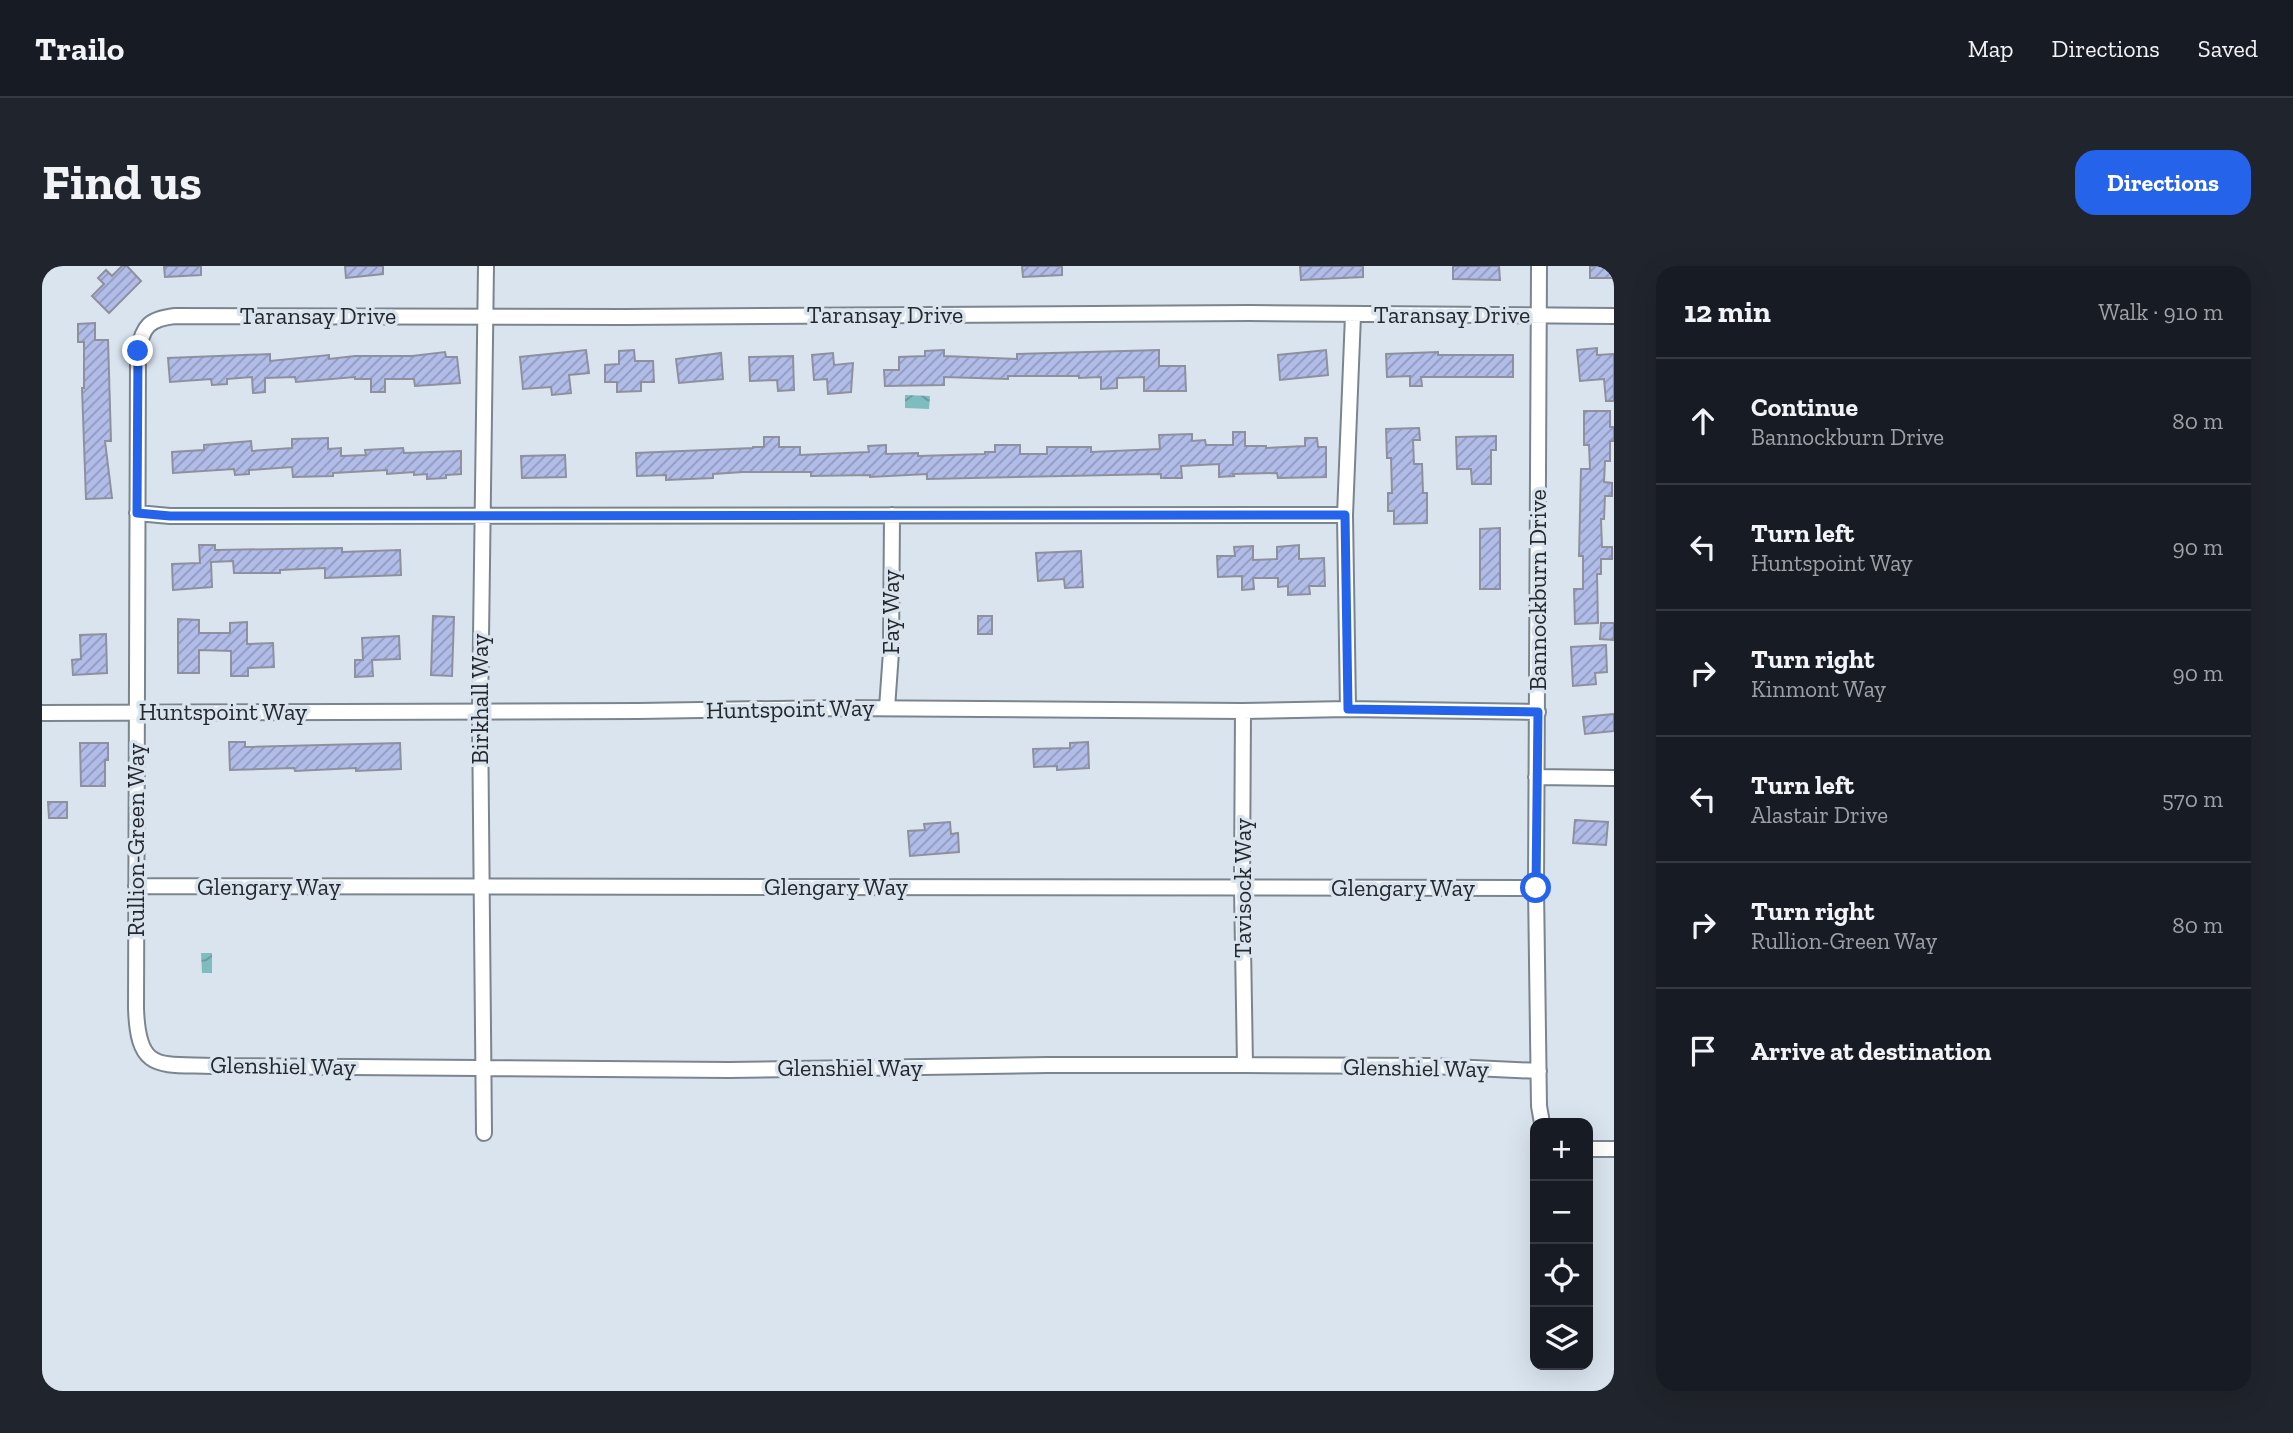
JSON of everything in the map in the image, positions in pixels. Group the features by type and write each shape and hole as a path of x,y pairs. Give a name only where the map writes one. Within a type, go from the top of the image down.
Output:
{"street":[{"name":"Birkhall Way","path":"484,1133 480,712 486,266"},
{"name":"Bannockburn Drive","path":"1539,266 1536,888 1542,1118"},
{"name":"Taransay Drive","path":"156,320 175,316 625,317 1249,313 1614,316"},
{"path":"1348,709 1345,515 1353,315"},
{"name":"Rullion-Green Way","path":"156,320 143,331 138,351 136,886 137,1031 141,1046 149,1057 160,1064"},
{"path":"137,513 170,516 483,517 1345,515"},
{"name":"Fay Way","path":"887,708 891,652 892,515"},
{"name":"Huntspoint Way","path":"42,713 887,708 1538,712"},
{"name":"Tavisock Way","path":"1243,711 1245,1065"},
{"path":"1536,777 1614,778"},
{"name":"Glengary Way","path":"136,886 1536,888"},
{"name":"Glenshiel Way","path":"160,1064 729,1070 1245,1065 1431,1066 1539,1071"},
{"path":"1593,1149 1614,1150"}],"water":[{"path":"905,395 930,396 929,409 905,408"},
{"path":"201,953 212,953 212,973 202,973"}],"building":[{"path":"122,266 127,266 141,281 109,313 92,296 104,284 98,278 106,270 112,276"},
{"path":"164,266 201,266 201,275 165,277"},
{"path":"345,266 383,266 383,274 346,278"},
{"path":"1022,266 1062,266 1062,275 1023,277"},
{"path":"1300,266 1363,266 1363,277 1301,280"},
{"path":"1453,266 1499,266 1500,280 1453,279"},
{"path":"1590,266 1614,266 1614,278 1590,278"},
{"path":"95,323 95,340 108,340 111,441 105,441 112,498 86,499 82,388 84,342 78,342 78,324"},
{"path":"1597,348 1597,355 1614,354 1614,401 1606,401 1604,379 1580,381 1577,350"},
{"path":"586,350 589,373 569,375 571,393 552,395 551,387 523,389 520,357"},
{"path":"634,350 635,361 653,361 654,382 641,382 641,391 617,392 617,382 605,382 605,365 619,364 619,351"},
{"path":"944,350 944,356 1017,359 1017,354 1159,350 1159,366 1185,366 1186,391 1144,391 1144,377 1117,378 1117,388 1101,389 1101,377 1079,376 1008,376 1008,379 944,377 944,385 885,386 884,370 899,370 899,357 925,356 925,351"},
{"path":"1326,350 1328,375 1280,380 1278,355"},
{"path":"445,352 446,357 457,357 460,383 415,386 414,379 385,379 385,392 371,392 371,379 355,377 296,382 295,377 265,378 265,392 253,393 252,377 227,379 227,384 212,385 211,379 170,382 168,358 270,354 270,361 329,355 329,359"},
{"path":"1438,352 1438,355 1513,355 1513,377 1421,377 1422,386 1410,386 1410,376 1387,377 1386,354"},
{"path":"721,353 723,379 679,383 676,359"},
{"path":"833,353 834,365 853,363 851,392 828,394 827,379 814,380 812,355"},
{"path":"793,356 794,390 778,391 777,380 750,381 749,357"},
{"path":"1584,411 1610,411 1610,427 1614,427 1614,441 1610,441 1610,461 1605,461 1604,482 1612,483 1612,496 1605,496 1604,519 1601,519 1602,547 1612,547 1612,559 1601,559 1601,574 1597,574 1598,623 1575,624 1574,589 1583,589 1583,556 1579,556 1581,469 1590,469 1589,445 1584,445"},
{"path":"1419,428 1420,440 1413,440 1414,464 1422,464 1423,493 1427,493 1427,523 1394,524 1394,511 1388,511 1388,493 1392,493 1391,458 1387,458 1386,429"},
{"path":"1233,432 1245,432 1245,446 1266,448 1305,446 1305,438 1317,438 1318,447 1326,447 1326,477 1278,478 1277,473 1219,477 1219,464 1181,466 1182,478 1161,478 1161,474 927,479 927,474 811,476 811,472 743,472 713,474 713,478 666,480 666,475 637,476 636,453 764,447 764,437 779,437 779,447 800,447 800,455 869,452 868,446 886,445 886,454 918,453 918,456 985,454 995,452 995,445 1020,445 1020,454 1047,454 1047,447 1091,447 1091,452 1160,449 1159,435 1192,434 1192,441 1205,440 1206,445 1233,445"},
{"path":"1496,436 1496,450 1491,450 1491,484 1472,484 1471,469 1457,469 1456,437"},
{"path":"328,438 328,449 341,448 341,456 366,455 365,450 403,448 404,453 461,451 461,474 427,479 427,474 387,474 387,470 293,477 292,467 249,470 249,474 235,475 234,469 173,473 172,452 204,450 204,445 251,441 252,451 292,448 292,439"},
{"path":"565,455 566,477 522,478 521,456"},
{"path":"1500,528 1500,589 1480,589 1480,529"},
{"path":"199,545 215,545 215,550 400,550 401,575 325,578 325,568 280,570 280,573 234,573 233,561 211,562 212,587 173,590 172,564 200,563"},
{"path":"1299,545 1299,559 1324,558 1325,586 1309,586 1310,594 1288,595 1288,586 1278,587 1278,578 1253,578 1254,589 1242,590 1242,576 1218,577 1217,556 1235,556 1234,547 1253,546 1253,560 1277,559 1277,547"},
{"path":"1081,551 1083,587 1065,588 1064,579 1038,581 1036,553"},
{"path":"433,616 454,617 452,676 431,675"},
{"path":"978,616 992,616 992,634 978,634"},
{"path":"178,619 199,620 199,633 230,633 230,623 247,622 247,644 273,643 274,667 248,668 248,676 231,676 231,651 199,650 199,673 178,673"},
{"path":"1601,623 1614,623 1614,640 1600,639"},
{"path":"106,634 107,673 73,675 72,660 81,659 80,635"},
{"path":"399,636 400,659 372,660 373,676 355,677 355,660 363,660 362,638"},
{"path":"1606,645 1607,672 1595,673 1596,684 1573,686 1571,647"},
{"path":"1614,714 1614,731 1585,734 1583,717"},
{"path":"229,742 245,742 245,747 400,743 401,769 230,770"},
{"path":"1088,742 1089,768 1057,770 1057,766 1034,767 1033,749 1070,748 1070,743"},
{"path":"80,743 108,743 105,786 81,786"},
{"path":"48,802 67,802 67,818 49,818"},
{"path":"1575,820 1608,822 1606,845 1573,843"},
{"path":"950,822 951,834 958,833 959,852 910,856 908,831 925,830 924,824"}],"route":[{"path":"138,351 137,513 170,516 483,517 1345,515 1348,709 1538,712 1536,888"}]}
